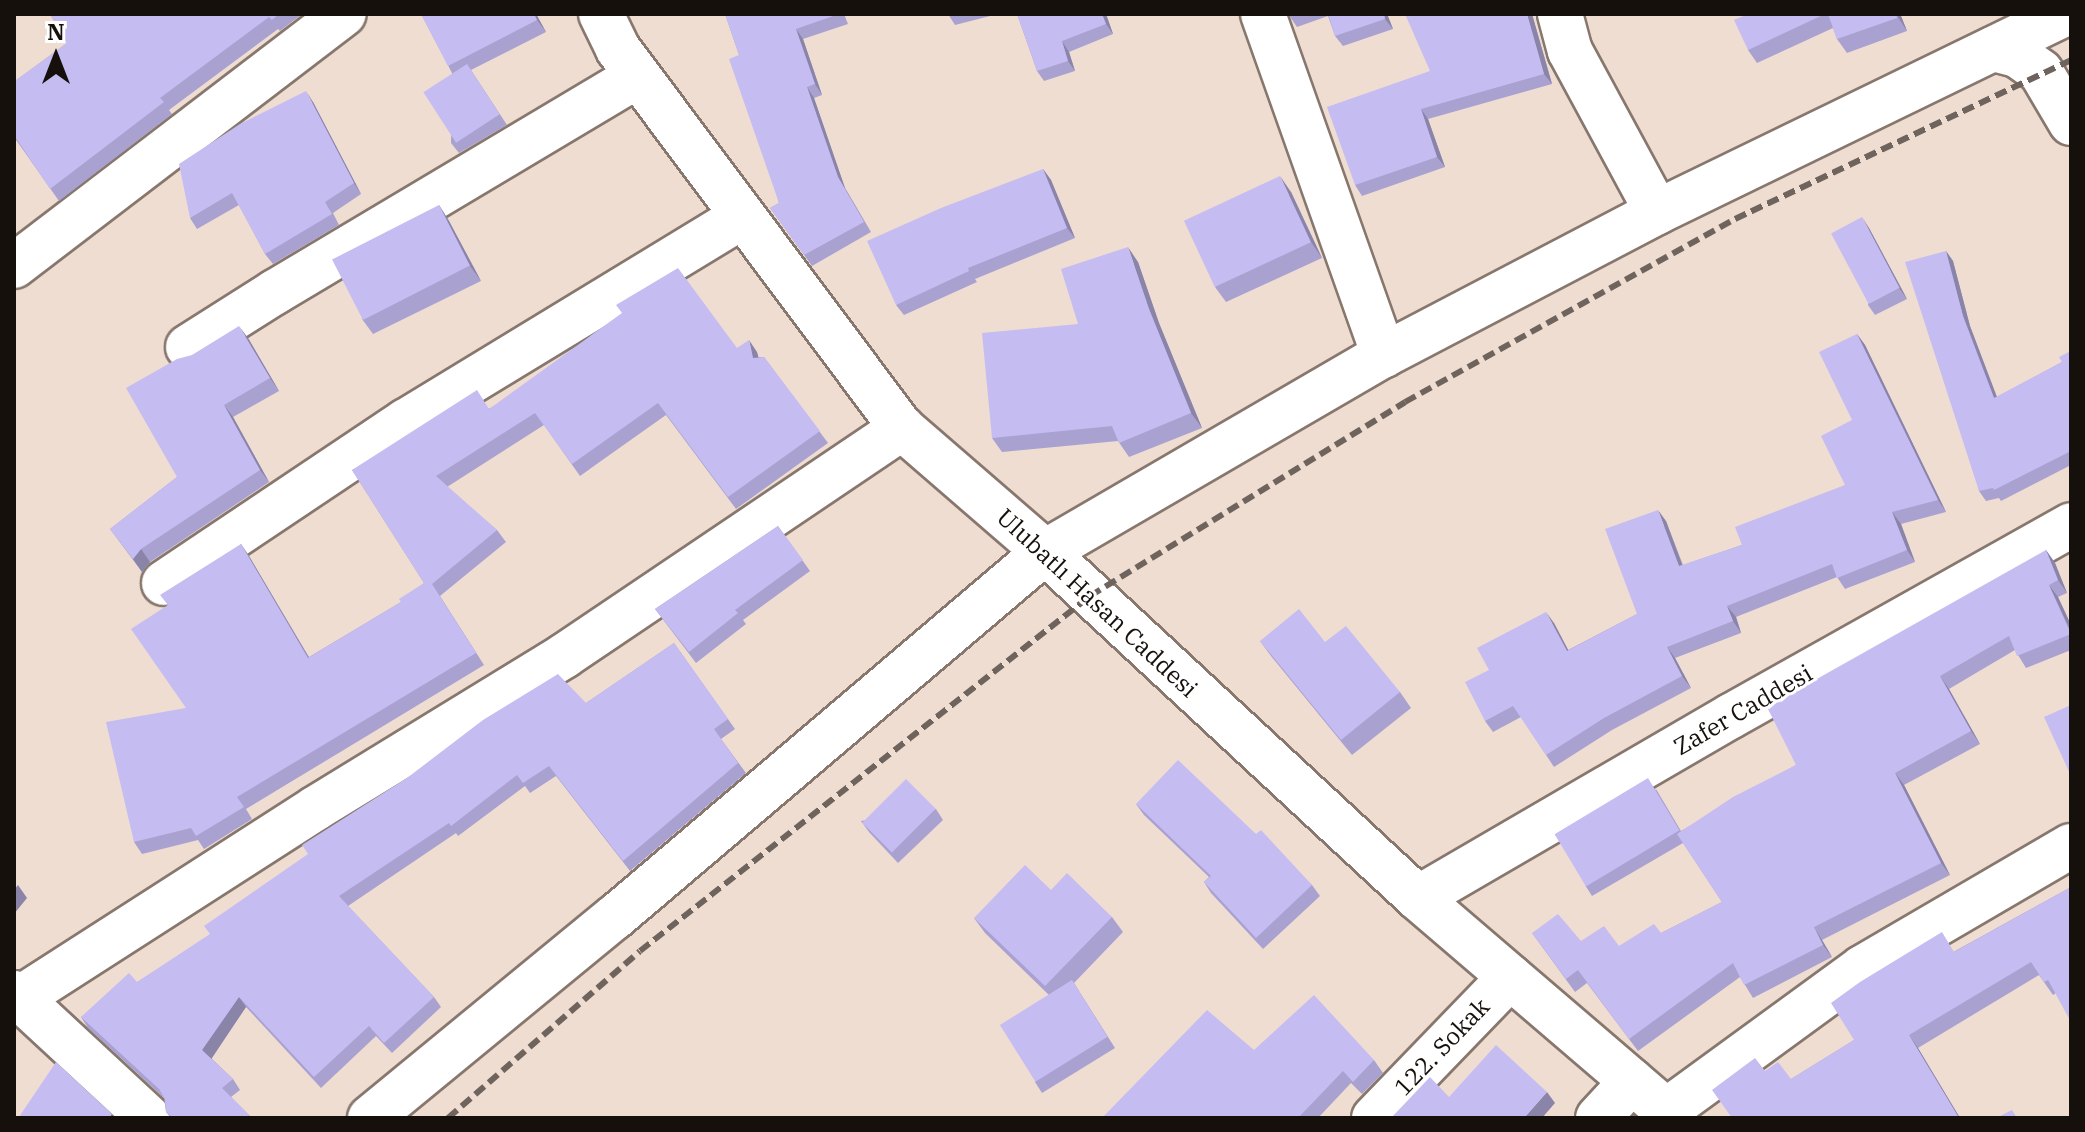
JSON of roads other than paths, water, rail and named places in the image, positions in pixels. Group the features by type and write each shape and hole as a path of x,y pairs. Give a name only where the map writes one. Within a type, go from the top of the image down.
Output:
{"street":[{"path":"14,266 344,14"},
{"name":"Ulubatlı Hasan Caddesi","path":"601,14 618,49 902,428 1045,552 1418,898 1670,1114"},
{"path":"1263,14 1384,355"},
{"path":"1560,14 1570,51 1657,212"},
{"path":"370,1118 615,917 1045,552 1384,355 1657,212 2064,14"},
{"path":"1993,49 2017,55 2041,72 2071,123"},
{"path":"188,347 638,76"},
{"path":"164,583 406,421 742,217"},
{"path":"149,1118 16,997 564,656 902,428"},
{"name":"Zafer Caddesi","path":"1418,898 1731,716 2071,525"},
{"path":"1670,1114 1862,968 2071,846"},
{"name":"122. Sokak","path":"1374,1118 1510,977"},
{"path":"1598,1118 1632,1081"}],"railway":[{"path":"448,1118 640,951 1090,596 1405,402 1735,219 2071,60"}]}
